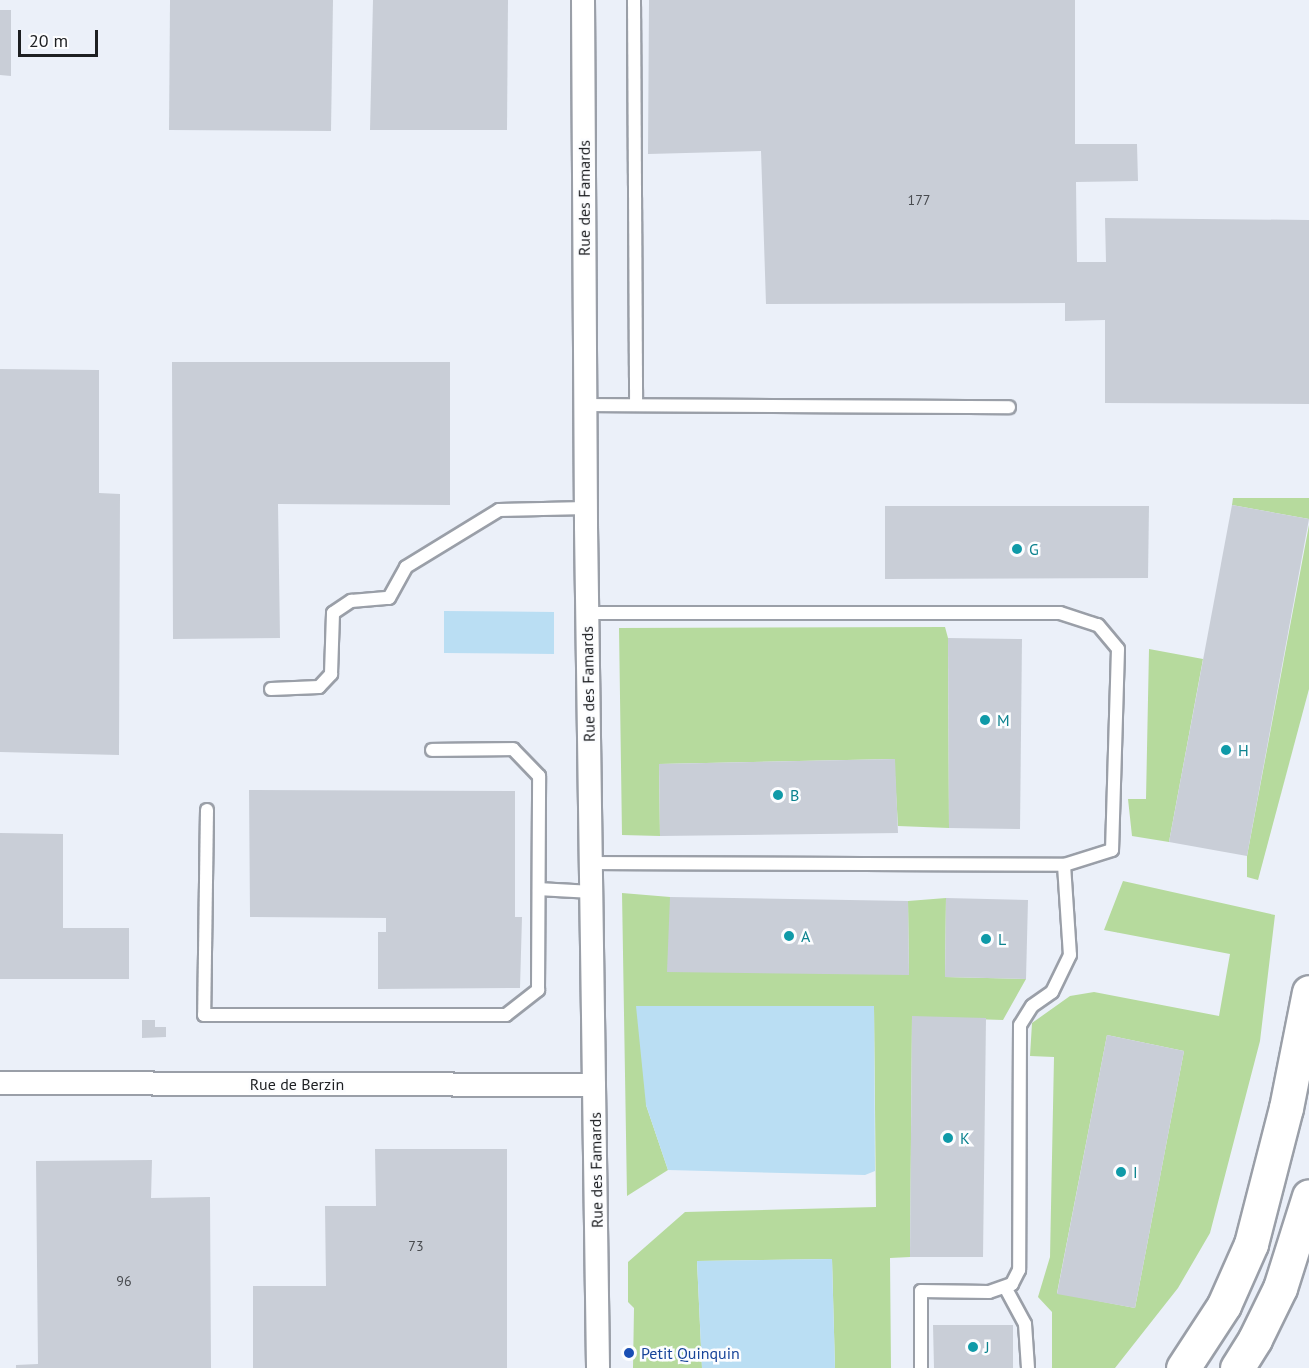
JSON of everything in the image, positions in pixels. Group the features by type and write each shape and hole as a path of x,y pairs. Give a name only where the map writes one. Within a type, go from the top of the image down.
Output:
{"main road":[{"path":"1183,1368 1224,1305 1251,1244 1286,1108 1309,992"},
{"path":"1237,1368 1256,1339 1280,1288 1309,1196"}],"street":[{"name":"Rue des Famards","path":"583,0 587,613 598,1368"},
{"name":"Rue de Berzin","path":"0,1083 594,1085"}],"lane":[{"path":"634,0 636,405"},
{"path":"585,405 1010,407"},
{"path":"271,688 319,687 331,674 333,613 351,601 388,598 406,567 499,510 586,508"},
{"path":"587,613 1060,613 1098,625 1118,649 1112,850 1064,865 591,863"},
{"path":"207,810 204,1015 506,1015 538,990 539,776 513,749 432,750"},
{"path":"921,1368 921,1291 989,1292 1012,1284 1019,1270 1020,1025 1032,1006 1052,992 1070,955 1064,865"},
{"path":"539,889 591,892"},
{"path":"1005,1287 1025,1324 1028,1368"}],"green space":[{"path":"1233,498 1309,498 1309,519 1232,505"},
{"path":"1309,525 1309,689 1258,880 1247,877 1247,856"},
{"path":"945,627 948,638 949,828 898,826 894,759 659,764 660,836 622,835 619,628"},
{"path":"1149,649 1203,659 1169,842 1132,836 1128,799 1146,799"},
{"path":"1123,881 1275,915 1260,1041 1210,1233 1178,1288 1115,1368 1052,1368 1052,1312 1038,1297 1050,1257 1054,1057 1030,1056 1032,1023 1070,996 1094,992 1219,1016 1230,954 1104,930","holes":["1107,1035 1184,1051 1135,1308 1057,1293"]},
{"path":"622,893 670,897 909,974 908,901 946,898 945,977 1026,979 1003,1020 912,1017 910,1257 890,1258 891,1368 835,1368 832,1259 697,1261 702,1368 633,1368 634,1308 628,1302 628,1262 685,1212 876,1207 874,1007 646,1105 668,1170 627,1196"}],"water":[{"path":"444,611 554,612 554,654 444,653"},
{"path":"636,1006 874,1006 875,1171 865,1175 668,1170 646,1105"},
{"path":"832,1259 835,1368 702,1368 697,1261"}],"building":[{"path":"170,0 333,0 331,131 169,130"},
{"path":"373,0 508,0 507,130 370,130"},
{"path":"649,0 1075,0 1075,144 1137,144 1138,181 1076,182 1077,262 1106,262 1105,218 1309,220 1309,404 1105,403 1105,320 1065,321 1065,303 766,304 761,151 648,154"},
{"path":"0,10 11,10 11,76 0,75"},
{"path":"172,362 450,362 450,505 278,504 280,638 173,639"},
{"path":"0,369 99,370 99,493 120,494 119,755 0,752"},
{"name":"H","path":"1232,505 1309,519 1247,856 1169,842"},
{"name":"G","path":"885,506 1149,506 1148,578 885,579"},
{"name":"M","path":"948,638 1022,639 1020,829 949,828"},
{"name":"B","path":"895,759 898,833 660,836 659,764"},
{"path":"249,790 515,791 515,917 522,917 520,988 378,989 378,932 386,932 386,918 250,917"},
{"path":"0,833 63,834 63,928 129,928 129,979 0,979"},
{"name":"A","path":"670,897 908,901 909,975 667,972"},
{"name":"L","path":"946,898 1028,900 1026,979 945,977"},
{"name":"K","path":"912,1016 986,1018 983,1257 910,1257"},
{"path":"142,1020 155,1020 155,1027 166,1027 166,1037 142,1038"},
{"name":"I","path":"1107,1035 1184,1051 1135,1308 1057,1294"},
{"path":"375,1149 507,1149 507,1368 253,1368 253,1286 326,1286 325,1206 376,1206"},
{"path":"152,1160 151,1198 210,1197 211,1368 16,1368 16,1365 38,1364 36,1161"},
{"name":"J","path":"933,1325 1013,1325 1013,1368 934,1368"}],"place":[{"name":"G","path":"1017,549"},
{"name":"M","path":"985,720"},
{"name":"H","path":"1226,750"},
{"name":"B","path":"778,795"},
{"name":"A","path":"789,936"},
{"name":"L","path":"986,939"},
{"name":"K","path":"948,1138"},
{"name":"I","path":"1121,1172"},
{"name":"J","path":"973,1347"},
{"name":"Petit Quinquin","path":"629,1353"}]}
